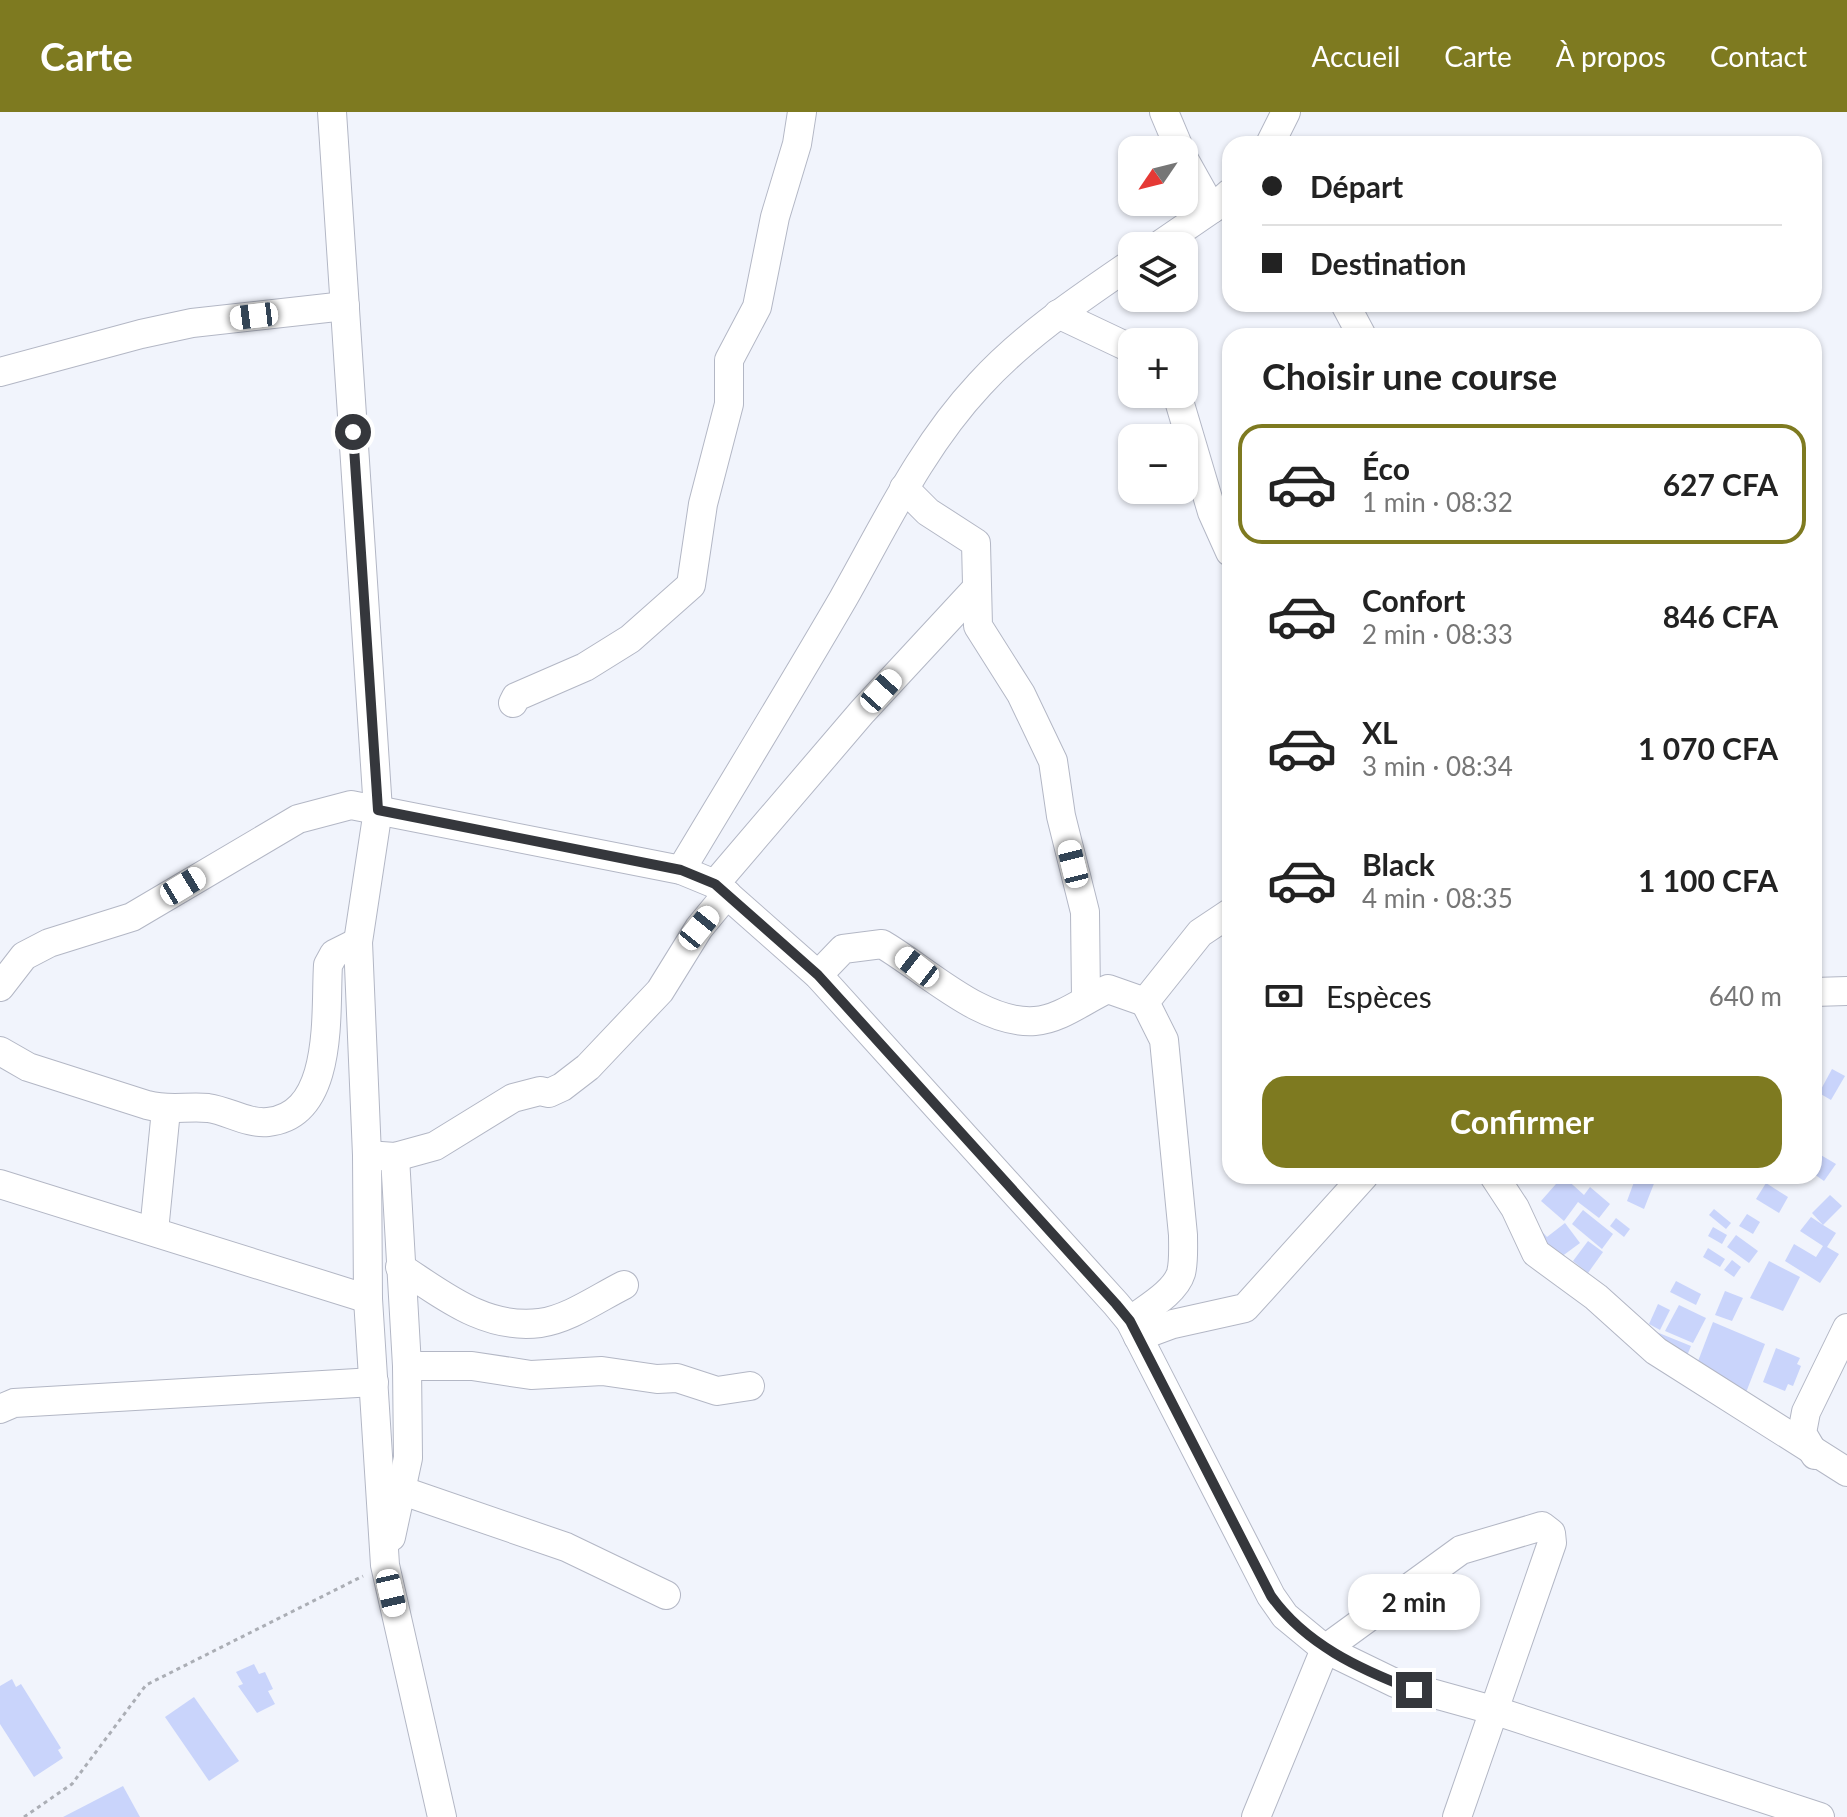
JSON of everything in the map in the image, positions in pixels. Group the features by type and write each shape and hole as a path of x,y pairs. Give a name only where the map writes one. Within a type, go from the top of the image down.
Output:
{"street":[{"path":"332,112 378,810 358,942 367,1155 368,1299 385,1565 442,1817"},
{"path":"513,703 516,697 585,667 630,639 691,585 703,504 729,404 729,360 757,307 775,217 797,144 802,112"},
{"path":"1164,112 1174,136"},
{"path":"1274,136 1286,112"},
{"path":"1178,232 1221,201 1198,175"},
{"path":"681,870 837,610 904,488 939,434 979,384 1058,314 1118,273"},
{"path":"0,372 192,323 345,306"},
{"path":"1058,314 1118,342"},
{"path":"1181,408 1212,512 1222,534"},
{"path":"904,488 928,512 976,543 978,626 1021,694 1053,761 1061,816 1085,912 1086,999"},
{"path":"367,1155 395,1157 435,1146 513,1098 540,1091 549,1093 580,1074 660,991 721,889 862,712 976,589"},
{"path":"0,987 24,956 49,943 132,917 298,819 351,805 681,870 721,889 818,975 1006,1180 1134,1329 1271,1596 1285,1616 1325,1649 1414,1690 1496,1711 1820,1817"},
{"path":"1145,1002 1200,933 1222,918"},
{"path":"0,1051 28,1067 166,1110 208,1108 252,1121 270,1122 289,1114 308,1098 323,1064 328,965 334,954 358,942"},
{"path":"818,975 843,949 882,944 971,1003 1004,1016 1035,1021 1067,1012 1108,989 1145,1002 1164,1040 1183,1235 1181,1275 1134,1329"},
{"path":"1822,992 1847,991"},
{"path":"154,1231 166,1110"},
{"path":"385,1565 408,1458 407,1366 395,1157"},
{"path":"0,1184 368,1299"},
{"path":"1134,1329 1245,1308 1357,1184"},
{"path":"1499,1184 1515,1208 1536,1253 1596,1297 1656,1351 1815,1455 1847,1472"},
{"path":"400,1267 471,1313 516,1323 542,1323 624,1285"},
{"path":"1815,1455 1802,1433 1806,1412 1847,1328"},
{"path":"407,1366 472,1366 531,1375 602,1371 657,1379 677,1378 717,1391 750,1386"},
{"path":"0,1409 14,1403 374,1382"},
{"path":"403,1491 566,1547 666,1595"},
{"path":"1256,1817 1325,1649 1452,1555 1542,1526 1551,1533 1552,1543 1457,1817"}],"path":[{"path":"24,1817 72,1784 146,1685 385,1565"}],"building":[{"path":"1832,1069 1845,1076 1831,1100 1822,1095 1822,1087"},
{"path":"1822,1156 1836,1164 1824,1181 1822,1180"},
{"path":"1556,1184 1572,1184 1584,1195 1590,1187 1610,1204 1599,1218 1578,1202 1564,1221 1541,1201"},
{"path":"1633,1184 1654,1184 1644,1209 1627,1201"},
{"path":"1765,1184 1788,1197 1779,1213 1756,1199"},
{"path":"1830,1195 1842,1206 1823,1225 1812,1213"},
{"path":"1714,1209 1731,1223 1726,1229 1709,1215"},
{"path":"1583,1210 1613,1234 1602,1249 1572,1224"},
{"path":"1747,1214 1760,1222 1753,1234 1739,1226"},
{"path":"1811,1217 1836,1233 1827,1247 1839,1254 1820,1283 1785,1261 1794,1244 1816,1257 1823,1246 1800,1231"},
{"path":"1616,1218 1630,1229 1624,1237 1610,1226"},
{"path":"1565,1223 1580,1243 1561,1257 1554,1248 1545,1256 1535,1224 1547,1237"},
{"path":"1713,1227 1727,1235 1722,1244 1708,1236"},
{"path":"1736,1235 1758,1251 1749,1263 1727,1247"},
{"path":"1588,1241 1603,1252 1588,1273 1573,1261"},
{"path":"1708,1248 1725,1259 1720,1267 1703,1257"},
{"path":"1732,1260 1741,1267 1734,1277 1724,1270"},
{"path":"1769,1261 1800,1277 1783,1311 1750,1298"},
{"path":"1676,1281 1701,1294 1696,1305 1670,1292"},
{"path":"1725,1291 1743,1298 1732,1321 1715,1315"},
{"path":"1658,1304 1670,1310 1660,1330 1649,1324"},
{"path":"1679,1305 1706,1318 1693,1343 1665,1331"},
{"path":"1713,1322 1765,1344 1745,1395 1695,1369"},
{"path":"1654,1331 1691,1346 1684,1363"},
{"path":"1776,1348 1800,1358 1797,1364 1801,1366 1793,1386 1788,1384 1785,1391 1763,1382"},
{"path":"254,1664 259,1674 265,1672 273,1689 268,1691 275,1704 257,1713 238,1686 243,1684 236,1672"},
{"path":"12,1679 16,1687 21,1684 61,1748 58,1750 63,1758 34,1777 0,1724 0,1686"},
{"path":"194,1697 239,1761 209,1781 165,1717"},
{"path":"123,1786 140,1817 63,1817"}],"route":[{"path":"353,432 378,810 681,870 715,884 818,975 1130,1321 1271,1596 1285,1616 1325,1649 1414,1690"}]}
